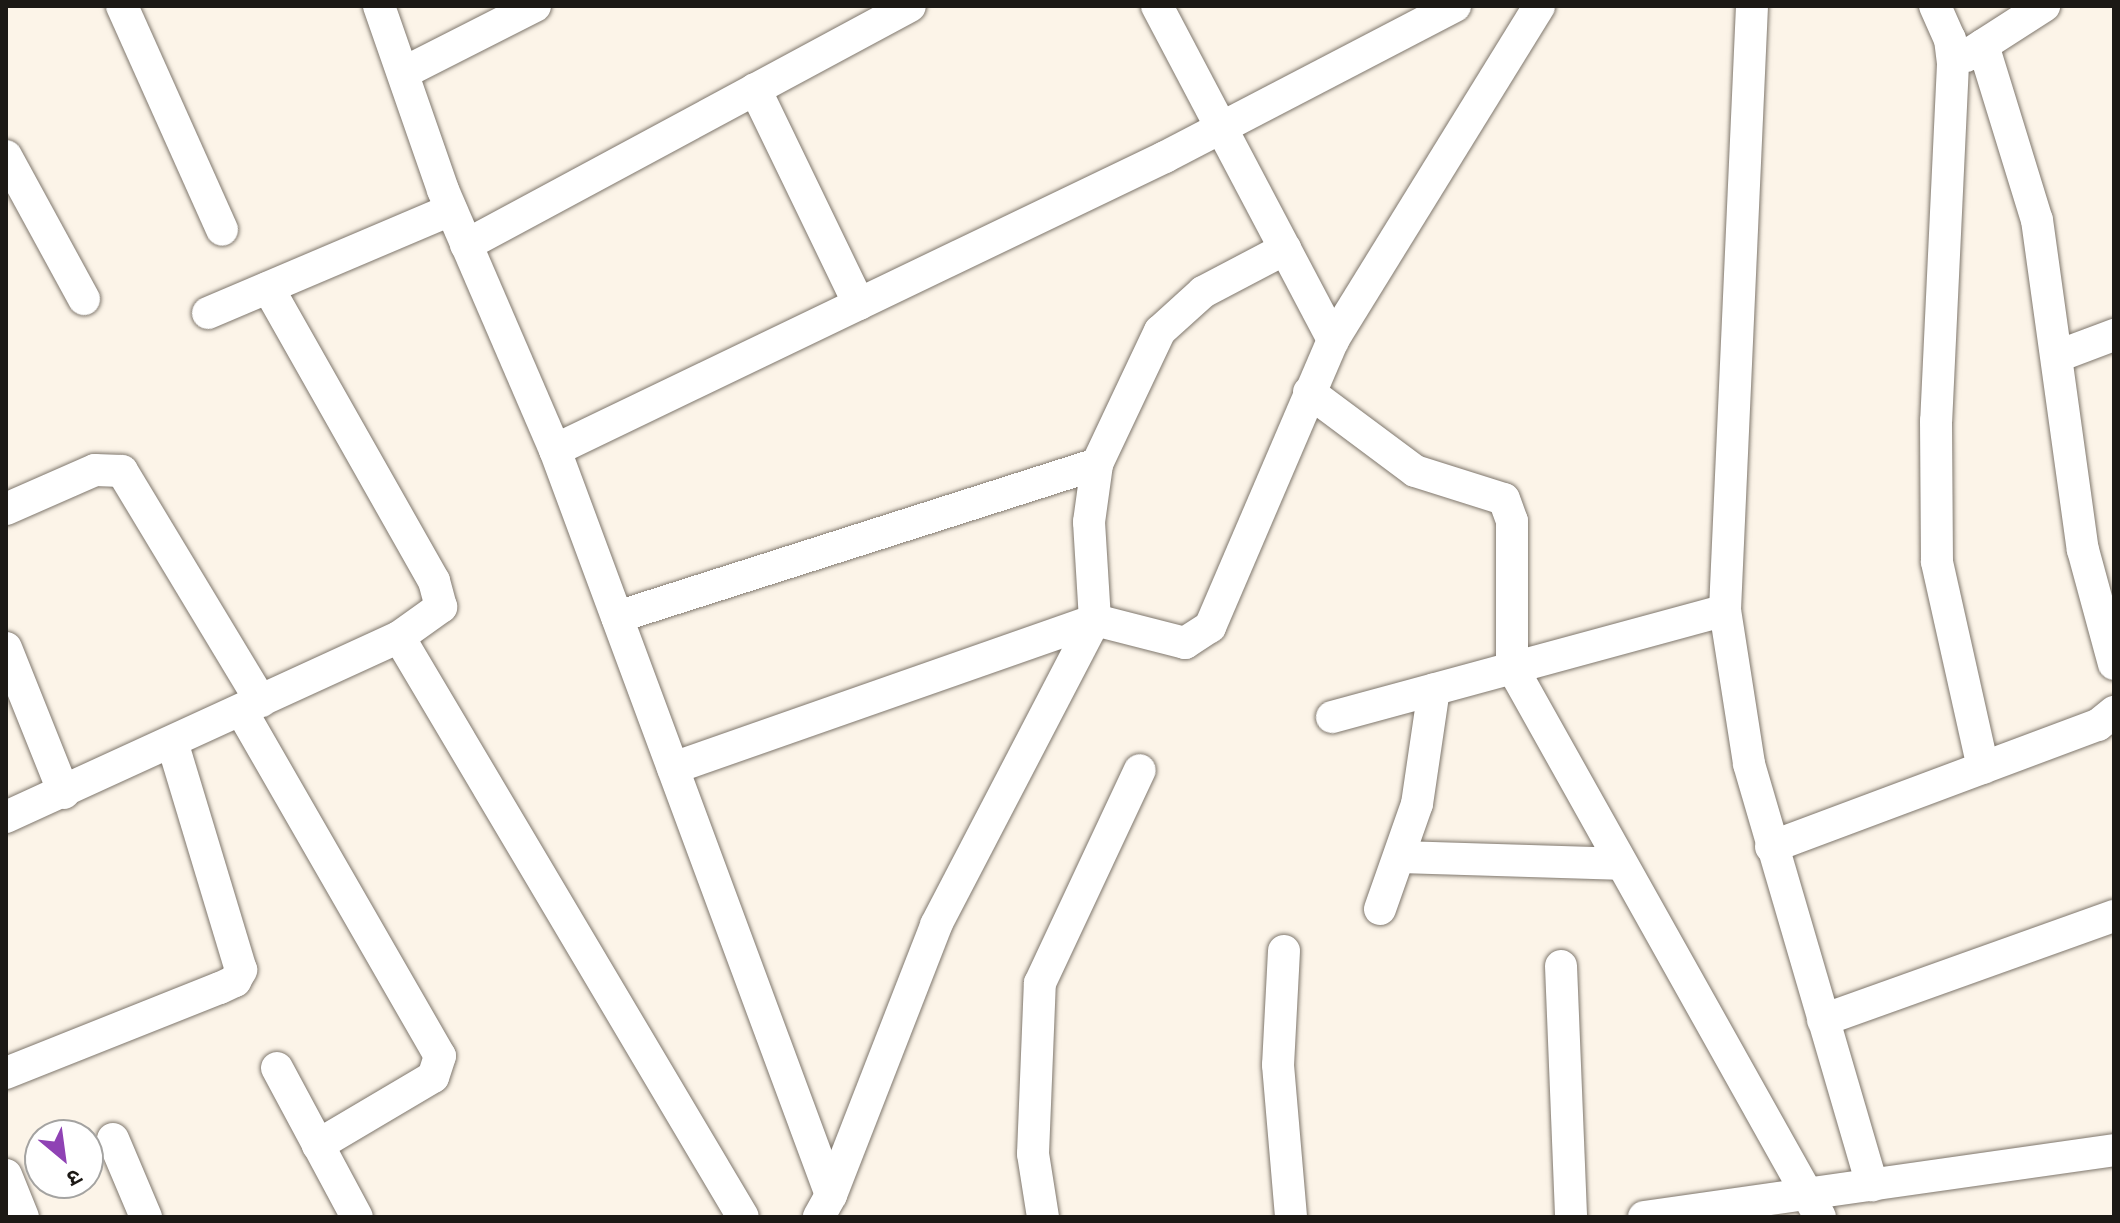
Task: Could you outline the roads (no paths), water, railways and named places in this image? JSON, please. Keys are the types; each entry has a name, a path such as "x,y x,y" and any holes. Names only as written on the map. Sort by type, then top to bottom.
{"street":[{"path":"122,6 222,230"},
{"path":"379,6 451,210 555,450 673,768 825,1206"},
{"path":"403,73 535,6"},
{"path":"466,245 910,6"},
{"path":"1157,6 1333,340"},
{"path":"555,450 1221,128 1455,6"},
{"path":"673,768 1095,620 1185,643 1210,627 1333,340 1539,6"},
{"path":"1752,6 1725,610 1739,715 1771,847 1872,1185"},
{"path":"1935,6 1950,39 1953,64 1934,493 1937,562 1983,768"},
{"path":"1953,64 2044,6"},
{"path":"1983,45 2037,220 2083,550 2114,664"},
{"path":"755,89 859,304"},
{"path":"6,156 84,299"},
{"path":"208,313 451,210"},
{"path":"825,1206 936,925 1095,620 1089,522 1097,464 1160,331 1203,292 1285,249"},
{"path":"6,817 251,706 433,618 442,596 268,288"},
{"path":"2058,356 2114,335"},
{"path":"1309,392 1415,471 1504,499 1512,521 1512,667 1618,864 1814,1206"},
{"path":"617,617 1097,464"},
{"path":"6,509 95,470 122,471 440,1056 433,1077 318,1145"},
{"path":"1332,717 1725,610"},
{"path":"399,637 743,1217"},
{"path":"6,648 64,793"},
{"path":"1380,909 1417,804 1434,689"},
{"path":"1771,847 2098,725 2114,712"},
{"path":"6,1073 235,981 239,956 172,742"},
{"path":"1043,1217 1033,1154 1040,983 1140,770"},
{"path":"1400,857 1618,864"},
{"path":"1823,1020 2114,916"},
{"path":"1284,951 1278,1065 1291,1217"},
{"path":"1561,966 1571,1217"},
{"path":"277,1068 357,1217"},
{"path":"113,1139 146,1217"},
{"path":"1655,1216 1814,1206 1872,1185 2114,1150"},
{"path":"6,1175 23,1217"}]}
